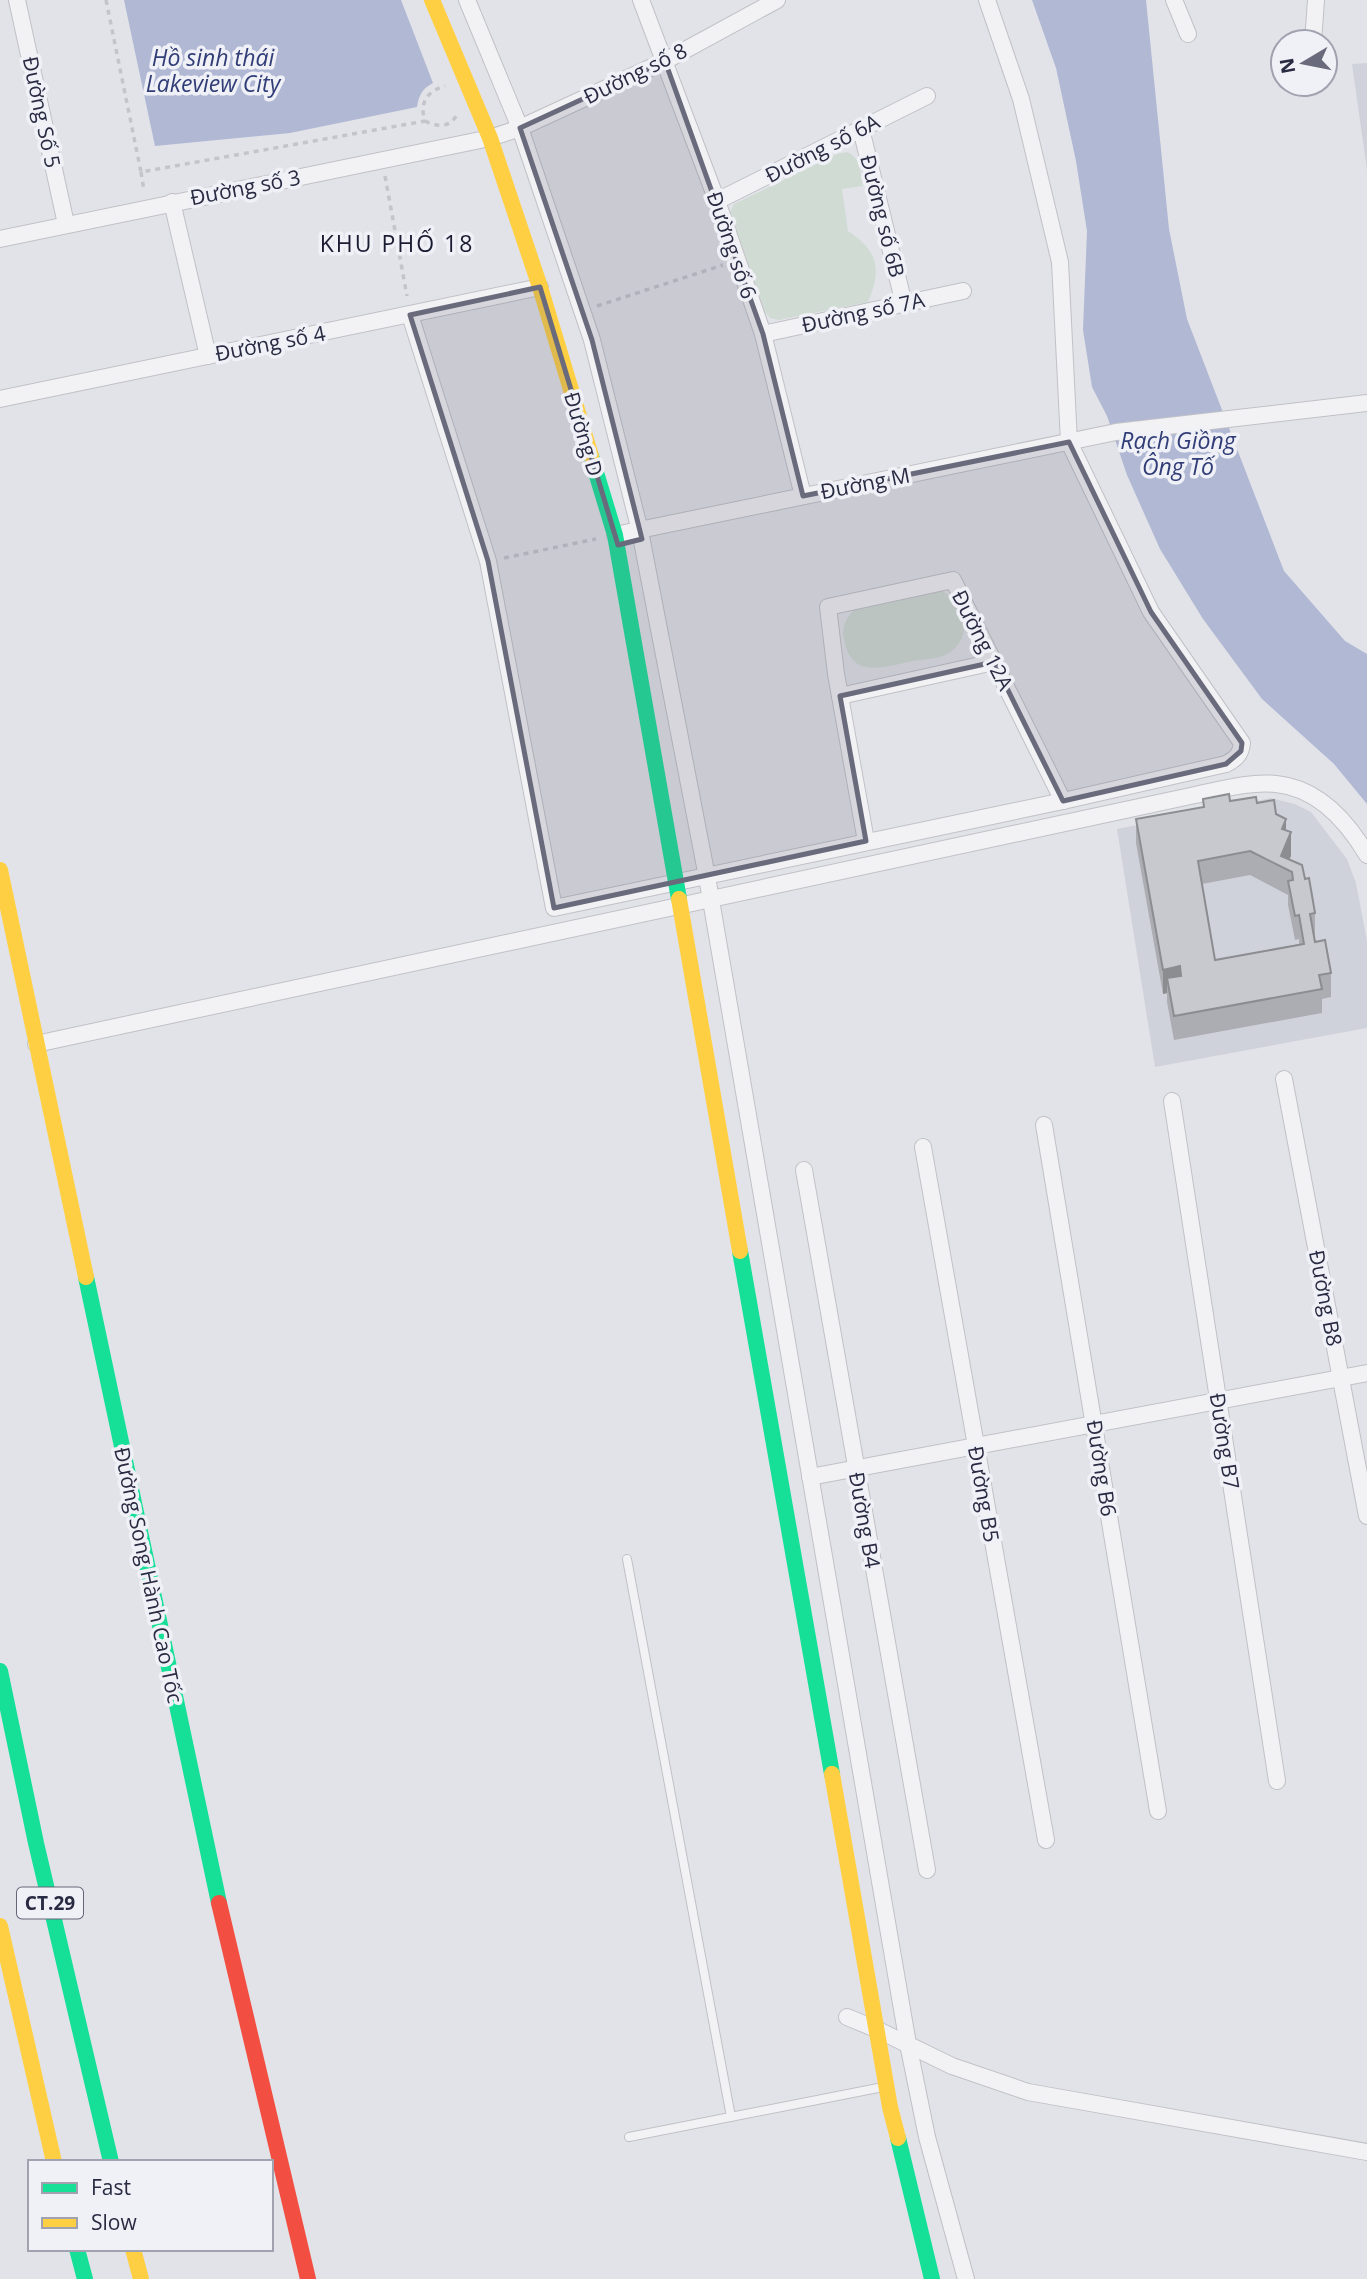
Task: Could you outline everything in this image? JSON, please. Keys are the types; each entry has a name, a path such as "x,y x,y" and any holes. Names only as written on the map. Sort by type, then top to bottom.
{"main road":[{"name":"Đường D","path":"432,0 490,138 540,287 615,535 886,2086 932,2279"},
{"name":"Đường Song Hành Cao Tốc","path":"0,870 228,1945 308,2279"},
{"name":"CT.29","path":"0,1671 36,1843 110,2160"},
{"name":"CT.29","path":"0,1926 52,2155"},
{"path":"78,2251 85,2279"},
{"path":"134,2251 141,2279"}],"street":[{"name":"Đường Số 5","path":"17,0 66,224"},
{"name":"Đường D","path":"467,0 520,128 592,340 639,530 707,877 908,2044 927,2137 966,2279"},
{"name":"Đường số 6","path":"640,0 717,201 763,334 803,496"},
{"name":"Đường số 8","path":"490,138 520,128 664,61 777,0"},
{"path":"411,315 488,561 554,908 1063,802 1234,760 1241,751 1242,743 1151,612 1069,442 1060,261 1021,99 987,0"},
{"path":"1174,0 1188,34"},
{"path":"1314,28 1316,0"},
{"name":"Đường số 6A","path":"717,201 927,96"},
{"name":"Đường số 6B","path":"861,129 904,304"},
{"name":"Đường số 3","path":"0,239 490,138"},
{"path":"172,202 208,356"},
{"name":"Đường số 4","path":"0,399 540,287"},
{"name":"Đường số 7A","path":"763,334 963,291"},
{"name":"Đường M","path":"615,535 1116,432 1367,403"},
{"name":"Đường 12A","path":"866,841 840,696 828,607 953,580 1063,802"},
{"path":"840,696 994,662"},
{"path":"36,1044 1195,794 1259,784 1276,784 1301,790 1329,807 1354,833 1367,855"},
{"name":"Đường B8","path":"1284,1079 1367,1516"},
{"name":"Đường B7","path":"1172,1101 1277,1781"},
{"name":"Đường B6","path":"1044,1125 1158,1811"},
{"name":"Đường B5","path":"923,1147 1046,1840"},
{"name":"Đường B4","path":"804,1170 927,1870"},
{"path":"810,1477 1367,1373"},
{"path":"846,2017 953,2066 1028,2092 1367,2152"}],"lane":[{"path":"627,1559 731,2117"},
{"path":"629,2137 886,2086"}],"path":[{"path":"106,0 141,172 425,121 432,125 445,126 455,119 460,107"},
{"path":"445,86 446,80"},
{"path":"425,121 423,106 426,97 432,90 445,86 452,89"},
{"path":"382,159 411,315"},
{"path":"582,311 738,260"},
{"path":"488,561 615,535"}],"highlighted area":[{"path":"665,61 763,334 803,496 1069,442 1151,612 1242,743 1241,751 1226,764 1063,801 994,662 840,696 866,841 554,908 488,561 410,315 540,287 618,545 642,539 592,340 520,128"}],"shaded area":[{"path":"1367,63 1367,170 1352,64"},
{"path":"847,152 858,162 863,186 842,189 848,231 866,246 876,270 868,302 779,320 770,318 765,312 730,212 734,204 837,154"},
{"path":"938,589 954,601 963,618 962,637 949,653 937,658 870,668 854,661 844,639 844,628 847,619 857,607"},
{"path":"1271,798 1295,804 1311,812 1347,859 1356,883 1367,941 1367,1028 1155,1067 1117,829"}],"water":[{"name":"Hồ sinh thái Lakeview City","path":"124,0 401,0 433,83 422,93 417,107 290,133 155,146"},
{"name":"Rạch Giồng Ông Tố","path":"1032,0 1146,0 1169,229 1187,319 1284,571 1345,641 1367,654 1367,804 1334,764 1262,699 1203,619 1160,549 1127,475 1107,416 1092,387 1083,330 1087,231 1076,161 1056,68"}],"building":[{"path":"1229,794 1230,801 1256,797 1257,803 1274,800 1276,814 1286,819 1282,829 1291,832 1281,856 1302,865 1305,879 1309,878 1315,913 1310,914 1315,942 1325,940 1331,973 1319,975 1322,989 1174,1016 1167,978 1181,976 1180,966 1163,970 1136,819 1204,807 1203,799","holes":["1250,851 1292,872 1293,880 1288,881 1295,916 1299,915 1304,944 1215,960 1198,861"]}],"traffic: fast":[{"path":"591,456 615,535 679,899"},
{"path":"740,1251 832,1774"},
{"path":"86,1277 219,1903"},
{"path":"0,1671 36,1843 111,2160"},
{"path":"898,2138 932,2279"},
{"path":"78,2251 85,2279"}],"traffic: slow":[{"path":"432,0 490,138 540,287 591,456"},
{"path":"0,870 86,1277"},
{"path":"679,899 740,1251"},
{"path":"832,1774 890,2107 898,2138"},
{"path":"0,1926 54,2160"},
{"path":"134,2251 141,2279"}],"traffic: jam":[{"path":"219,1903 308,2279"}],"district":[{"name":"KHU PHỐ 18","path":"397,243"}]}
